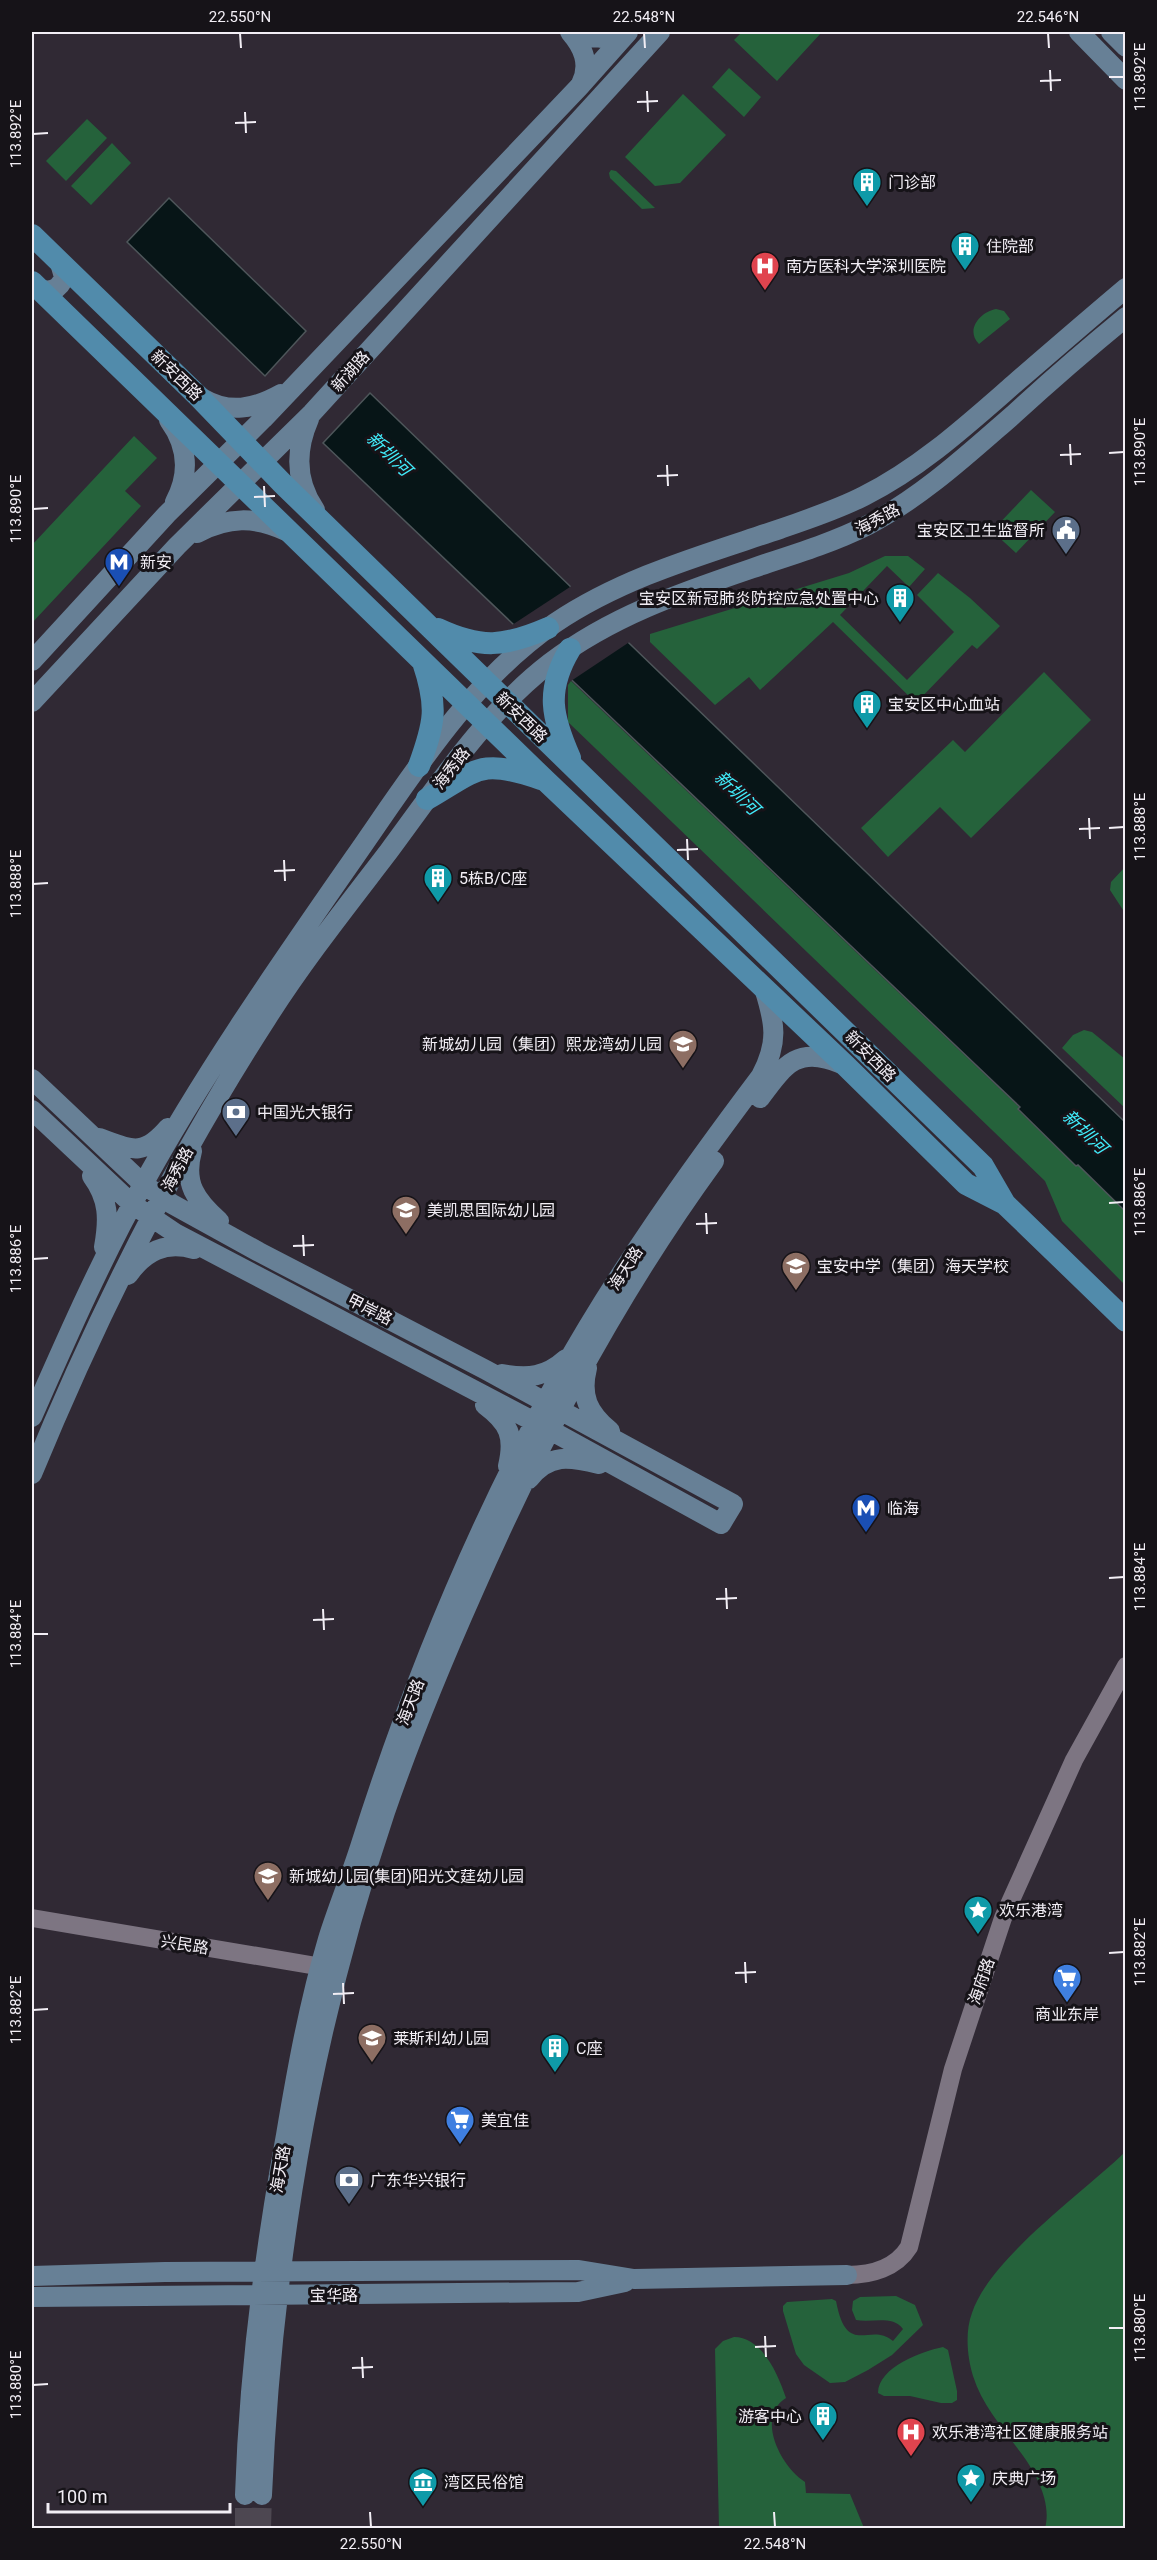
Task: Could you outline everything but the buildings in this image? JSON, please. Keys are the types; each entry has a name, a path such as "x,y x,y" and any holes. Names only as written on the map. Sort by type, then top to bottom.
{"main road":[{"path":"571,32 597,38 626,32"},
{"path":"571,32 582,47 586,62 584,77 579,87"},
{"name":"新湖路","path":"32,661 167,513 294,386 579,87 626,32"},
{"name":"新湖路","path":"32,702 177,546 312,413 660,32"},
{"path":"1079,32 1125,80"},
{"path":"1111,32 1125,47"},
{"name":"新安西路","path":"32,235 198,396 506,702 983,1166 1005,1204 1125,1321"},
{"path":"35,285 49,291 59,287 64,277 60,263"},
{"name":"新安西路","path":"35,285 288,532 421,657 546,781 846,1066 966,1184 1005,1204"},
{"name":"海秀路","path":"548,628 606,592 666,567 819,515 886,484 930,455 969,424 1125,288"},
{"name":"海秀路","path":"570,650 628,615 690,590 826,544 865,527 901,506 950,471 1125,317"},
{"path":"198,396 220,407 242,408 268,401 294,386"},
{"path":"156,404 176,429 185,453 185,474 182,487 167,513"},
{"path":"312,413 300,443 298,468 304,492 323,522"},
{"path":"177,546 210,526 236,519 267,523 288,532"},
{"path":"427,624 459,639 480,644 527,640 548,628"},
{"name":"海秀路","path":"32,1417 132,1204 190,1103 252,1006 419,766 486,682 527,640"},
{"path":"570,650 555,666 553,714 575,768"},
{"path":"419,766 434,715 430,684 421,657"},
{"name":"海秀路","path":"32,1474 78,1365 151,1218 200,1126 268,1016 487,722 506,702 555,666"},
{"path":"427,800 463,776 488,768 515,770 546,781"},
{"name":"海天路","path":"553,1407 574,1351 638,1247 687,1175 761,1076 769,1061 775,1039 774,1022 764,988"},
{"name":"海天路","path":"254,2495 249,2398 270,2295 289,2116 330,1968 328,1940 406,1709 438,1629 553,1407 698,1183 784,1067 791,1061 808,1056 819,1056 846,1066"},
{"name":"甲岸路","path":"32,1079 143,1184 162,1197 259,1252 486,1370 733,1504 721,1524 543,1426 218,1256 151,1218 132,1204 32,1110"},
{"path":"90,1135 123,1147 146,1147 158,1140 190,1103"},
{"path":"200,1126 188,1169 194,1196 208,1211 259,1252"},
{"path":"943,1161 960,1144"},
{"path":"75,1152 97,1183 108,1210 100,1270"},
{"path":"110,1299 130,1272 156,1249 176,1245 218,1256"},
{"path":"597,1341 586,1369 585,1400 599,1422 630,1448"},
{"path":"486,1370 516,1377 541,1375 553,1370 574,1351"},
{"path":"444,1374 496,1413 510,1433 511,1450 507,1494"},
{"path":"507,1494 538,1467 563,1458 581,1459 622,1469"},
{"name":"宝华路","path":"32,2276 153,2272 579,2270 634,2279 847,2276"},
{"name":"宝华路","path":"32,2297 578,2292 634,2279"}],"street":[{"name":"海府路","path":"847,2276 875,2272 889,2266 909,2247 953,2069 1003,1918 1074,1760 1125,1665"},
{"name":"兴民路","path":"32,1918 330,1968"}],"green space":[{"path":"742,32 822,32 777,81 734,40"},
{"path":"729,68 761,97 744,117 712,87"},
{"path":"683,94 726,135 680,183 655,186 625,157"},
{"path":"87,119 107,138 66,181 46,161"},
{"path":"112,143 131,163 91,205 71,186"},
{"path":"611,170 616,171 655,208 642,209 610,178"},
{"path":"996,309 1004,311 1010,319 979,344 974,333 976,322 985,314"},
{"path":"134,436 157,458 125,491 141,506 32,623 32,545"},
{"path":"1031,490 1055,512 1016,553 992,531"},
{"path":"885,556 908,556 925,569 909,587 887,566 840,615 907,680 954,632 917,595 938,573 1000,626 977,649 972,645 916,703 833,622 760,690 749,677 715,705 650,642 650,634 849,573"},
{"path":"1044,672 1091,720 971,838 940,807 888,857 861,828 953,740 965,752"},
{"path":"571,681 1020,1108 1018,1110 1125,1211 1125,1285 1062,1221 1045,1181 568,722 568,685"},
{"path":"1125,867 1125,913 1110,890 1111,882"},
{"path":"1084,1030 1092,1032 1125,1059 1125,1108 1062,1048 1073,1035"},
{"path":"1125,2152 1125,2528 1045,2528 1046,2509 1037,2479 1027,2461 987,2407 977,2387 969,2361 968,2328 982,2292 998,2270 1040,2227"},
{"path":"896,2296 915,2305 923,2325 892,2355 868,2370 845,2382 830,2383 804,2365 796,2354 783,2311 783,2306 787,2302 832,2299 836,2301 846,2329 853,2334 876,2334 893,2341 903,2329 899,2325 888,2321 856,2320 852,2310 853,2301 860,2297"},
{"path":"734,2337 753,2343 761,2350 768,2358 778,2378 786,2398 777,2406 773,2417 772,2429 775,2442 788,2465 805,2482 806,2493 850,2494 864,2528 719,2528 715,2349 723,2341"},
{"path":"943,2347 948,2350 957,2400 952,2403 941,2403 910,2396 884,2396 878,2393 885,2375 893,2368 914,2356"}],"water":[{"path":"169,198 306,331 265,376 127,242"},
{"name":"新圳河","path":"370,393 1125,1122 1125,1211 1018,1109 1020,1107 323,443"}],"pier":[{"path":"573,585 631,641 571,681 512,625"}],"tunnel":[{"path":"245,2495 245,2528"},
{"path":"261,2528 262,2495"}],"place":[{"name":"门诊部","path":"867,208"},
{"name":"住院部","path":"965,272"},
{"name":"南方医科大学深圳医院","path":"765,292"},
{"name":"宝安区卫生监督所","path":"1066,556"},
{"name":"新安","path":"119,588"},
{"name":"宝安区新冠肺炎防控应急处置中心","path":"900,624"},
{"name":"宝安区中心血站","path":"867,730"},
{"name":"5栋B/C座","path":"438,904"},
{"name":"新城幼儿园（集团）熙龙湾幼儿园","path":"683,1070"},
{"name":"中国光大银行","path":"236,1138"},
{"name":"美凯思国际幼儿园","path":"406,1236"},
{"name":"宝安中学（集团）海天学校","path":"796,1292"},
{"name":"临海","path":"866,1534"},
{"name":"新城幼儿园(集团)阳光文莛幼儿园","path":"268,1902"},
{"name":"欢乐港湾","path":"978,1936"},
{"name":"商业东岸","path":"1067,2004"},
{"name":"莱斯利幼儿园","path":"372,2064"},
{"name":"C座","path":"555,2074"},
{"name":"美宜佳","path":"460,2146"},
{"name":"广东华兴银行","path":"349,2206"},
{"name":"游客中心","path":"823,2442"},
{"name":"欢乐港湾社区健康服务站","path":"911,2458"},
{"name":"庆典广场","path":"971,2504"},
{"name":"湾区民俗馆","path":"423,2508"}]}
